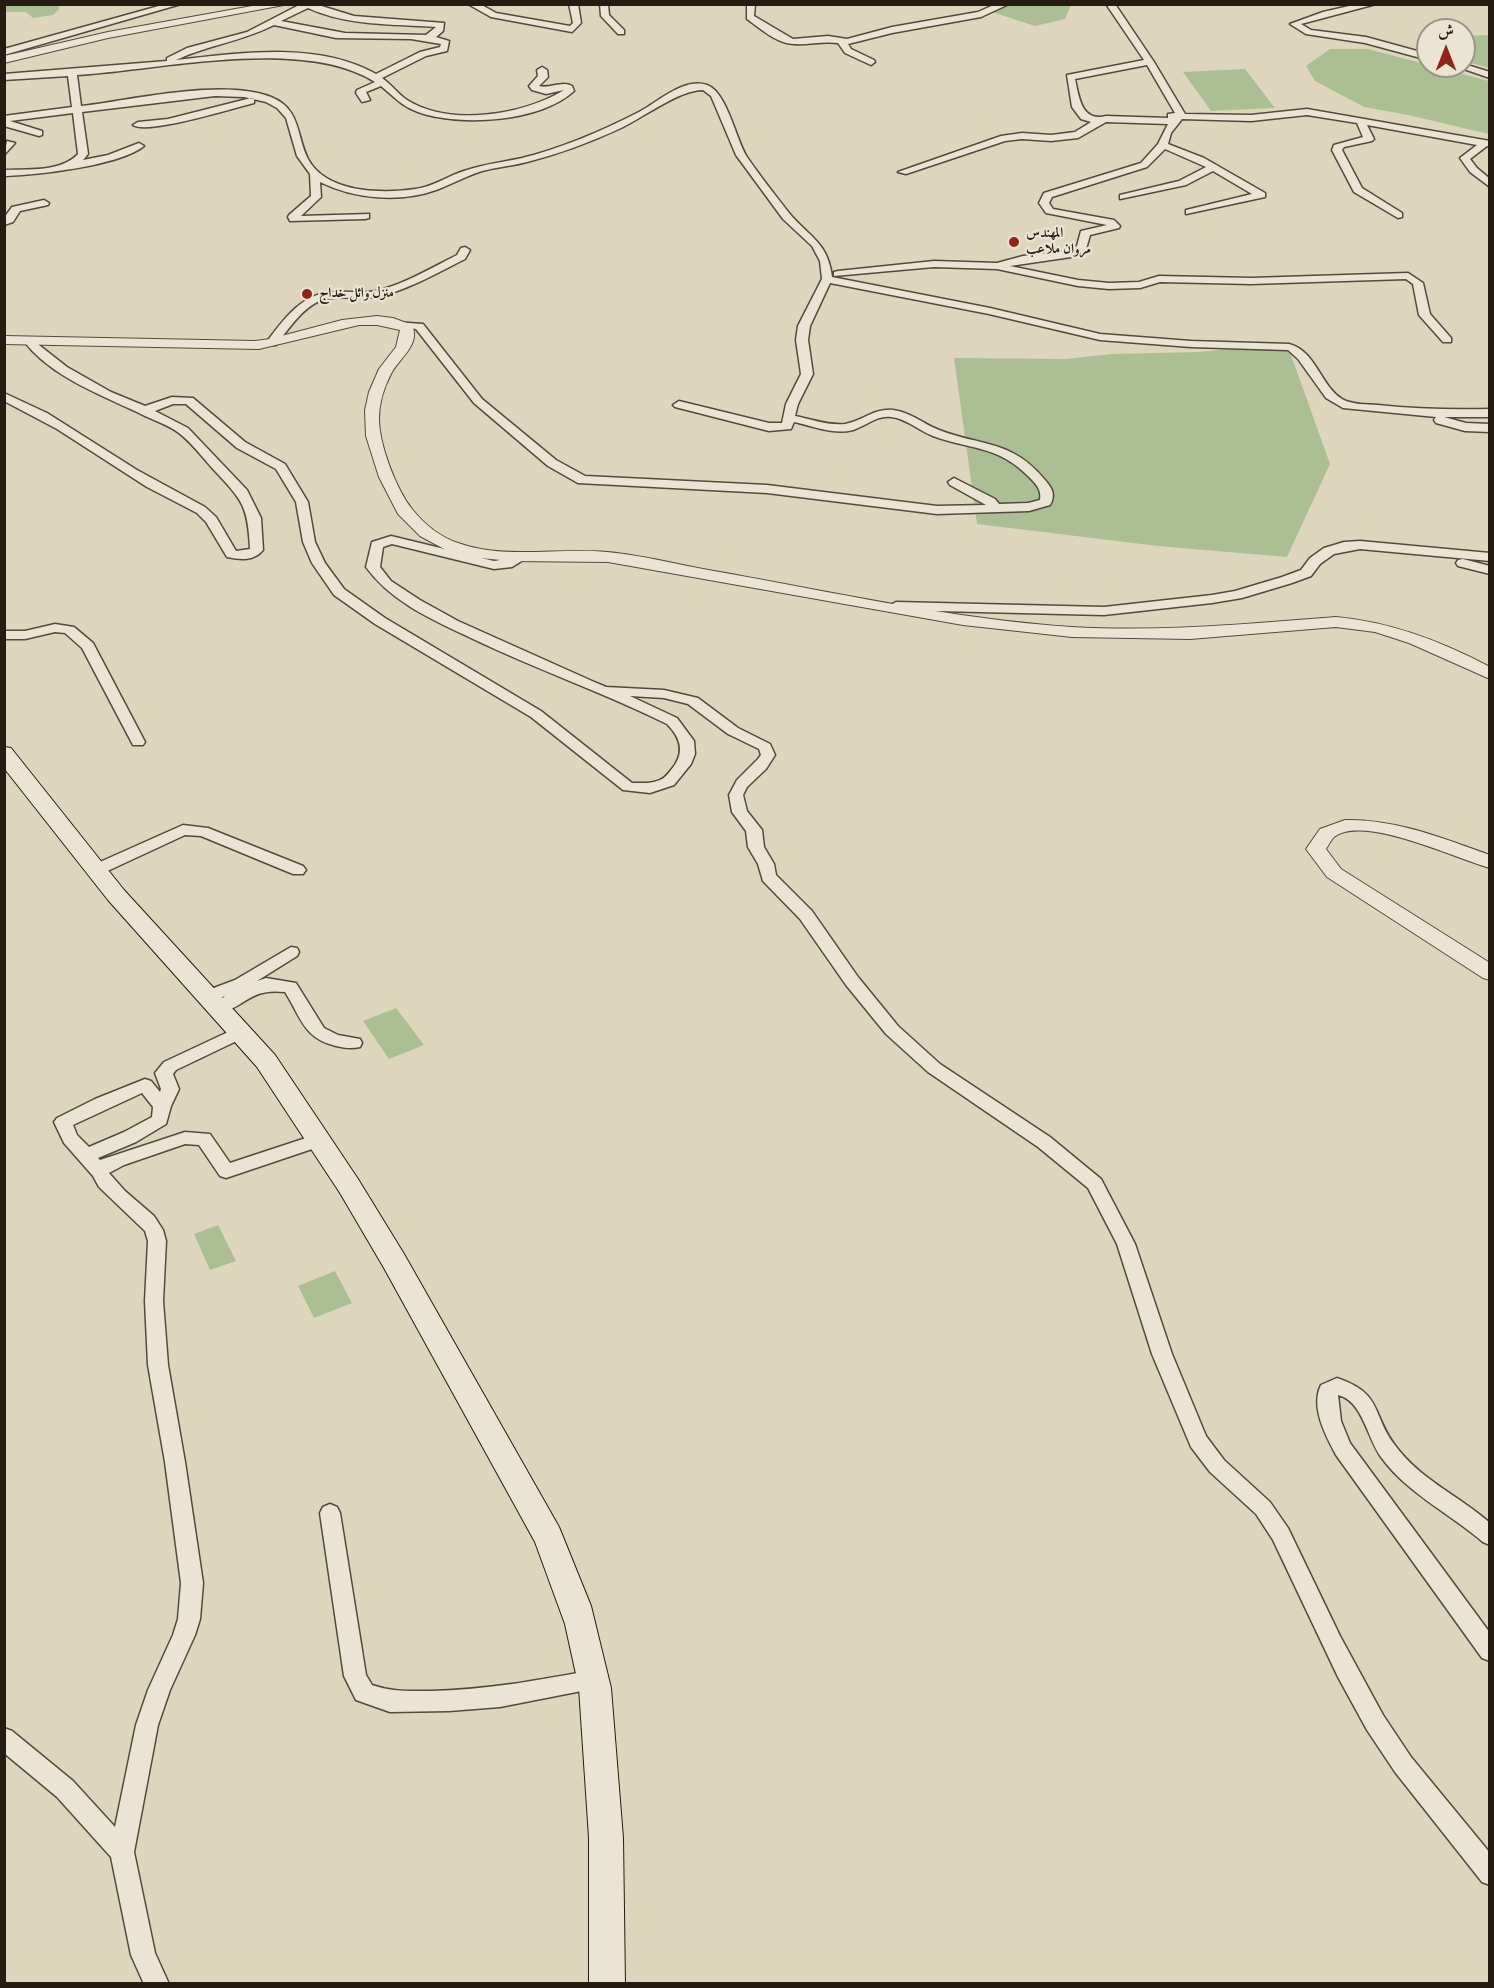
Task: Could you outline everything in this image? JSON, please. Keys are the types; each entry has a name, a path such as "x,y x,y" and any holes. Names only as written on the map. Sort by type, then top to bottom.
{"main road":[{"path":"4,753 116,895 215,1001 266,1061 394,1261 548,1536 577,1610 594,1680 609,1894 607,1983"}],"street":[{"path":"4,52 177,4"},
{"path":"4,60 108,35 284,4"},
{"path":"472,4 494,15 572,29 577,23 573,4"},
{"path":"604,4 605,16 621,32"},
{"path":"751,4 750,17 792,42 828,39 854,41 892,30 981,14 1005,4"},
{"path":"1099,4 1145,63"},
{"path":"1110,4 1176,118"},
{"path":"1372,4 1294,24 1309,32 1366,40 1416,54"},
{"path":"158,61 168,61 183,52 250,34 309,5 324,12 343,16 441,25 440,31 426,39"},
{"path":"276,23 315,38 348,36 426,39 442,41 446,46 444,49 423,54 362,90 361,93 365,100"},
{"path":"293,57 315,38"},
{"path":"841,41 848,51 871,62"},
{"path":"4,77 72,73 158,61 242,57 319,59 349,66 378,80 405,102 420,109 440,116 463,118 490,116 541,106 569,92 566,86 546,91 535,88 534,86 543,77 542,70"},
{"path":"1098,121 1084,117 1077,107 1070,78 1145,63"},
{"path":"68,165 81,159 83,154 72,73"},
{"path":"4,120 190,95 219,94 264,98 276,103 288,114 299,154 315,174 325,181 351,190 387,193 420,191 477,169 523,160 570,146 628,122 669,100 682,90 691,87 705,87 720,104 741,155 787,217 816,244 825,261 828,276 804,326 802,340 807,374 792,404 787,426 769,427 679,405"},
{"path":"138,125 168,122 264,98"},
{"path":"903,172 1004,138 1022,136 1051,138 1078,135 1098,121 1106,119 1251,118 1307,112 1487,144"},
{"path":"997,266 1023,259 1071,254 1082,247 1085,233 1114,226 1110,222 1050,211 1045,206 1045,198 1047,195 1093,180 1121,174 1144,165 1163,145 1163,140 1176,118"},
{"path":"4,120 15,127 39,133"},
{"path":"1361,123 1370,139 1341,145 1337,147 1337,150 1358,190 1398,215"},
{"path":"1487,144 1465,158 1473,170 1490,184"},
{"path":"1163,145 1214,167 1261,195 1190,212"},
{"path":"4,173 111,157 139,147"},
{"path":"1124,197 1182,183 1214,167"},
{"path":"315,174 316,197 293,217 294,219 365,216"},
{"path":"4,222 9,220 16,209 44,203"},
{"path":"272,343 287,322 314,300 339,294 368,296 461,257 465,250"},
{"path":"828,276 934,264 997,266 1078,283 1109,286 1140,285 1159,279 1206,281 1408,276 1418,284 1425,315 1447,340"},
{"path":"828,276 1100,337 1191,344 1282,346 1295,349 1337,402 1347,406 1420,413 1490,413"},
{"path":"4,340 206,346 272,343 352,323 372,321 419,326 478,401 557,467 582,480 767,489 937,510 1035,506 1046,502 1048,496 1046,488 1023,462 1006,451 935,433 903,414 875,413 858,424 840,428 790,418"},
{"path":"399,324 407,328 409,336 406,344 383,376 372,411 373,434 390,484 404,510 419,528 435,540 476,554 522,557 573,554 608,557 896,606 963,620 1072,632 1190,634 1336,622 1360,623 1384,628 1412,638 1485,670"},
{"path":"4,396 46,416 110,460 201,510 209,517 232,554 254,553 257,547 255,518 243,493 184,431 166,420 107,394 63,369 38,351 30,341"},
{"path":"143,411 172,400 189,400 241,445 281,467 302,502 304,523 320,563 331,582 349,600 536,714 628,787 650,788 669,782 684,764 688,754 687,741 672,721 460,630 382,580 373,567 377,545 391,540 494,565 507,564 522,557"},
{"path":"1420,413 1465,427 1490,428"},
{"path":"954,482 991,502 995,508"},
{"path":"896,606 1094,611 1212,599 1245,592 1306,573 1315,561 1335,549 1360,545 1490,557"},
{"path":"1335,549 1350,556 1390,554 1470,563 1490,570"},
{"path":"4,635 25,635 55,628 69,630 88,646 138,742"},
{"path":"605,691 664,694 693,701 733,731 765,747 768,755 763,765 744,780 736,795 740,812 754,830 756,847 766,864 768,877 806,915 852,981 892,1030 934,1068 1044,1142 1095,1184 1126,1244 1162,1354 1198,1441 1217,1466 1270,1517 1281,1534 1360,1697 1389,1745 1401,1763 1465,1839 1490,1874"},
{"path":"1490,862 1409,835 1362,823 1329,831 1319,838 1316,849 1334,873 1490,973"},
{"path":"96,870 183,830 203,831 298,870"},
{"path":"215,1001 291,952"},
{"path":"215,1001 266,984 290,987 304,1006 311,1028 332,1041 354,1043"},
{"path":"86,1156 130,1137 160,1120 162,1106 170,1089 164,1073 170,1066 242,1032"},
{"path":"157,1983 143,1955 122,1852 147,1725 159,1690 184,1635 189,1619 192,1583 175,1462 158,1365 154,1301 157,1241 148,1221 105,1182 100,1172 70,1138 63,1122 145,1085 162,1106"},
{"path":"100,1172 105,1165 111,1162 185,1138 204,1139 226,1171 318,1140"},
{"path":"1490,1536 1403,1471 1384,1448 1362,1400 1348,1389 1337,1386 1328,1391 1327,1404 1331,1427 1342,1449 1490,1651"},
{"path":"330,1513 355,1676 364,1693 390,1702 449,1701 500,1697 594,1680"},
{"path":"4,1738 64,1789 122,1852"}],"green space":[{"path":"4,5 59,5 59,9 53,15 33,18 26,12 5,12"},
{"path":"1008,5 1071,5 1065,19 1035,26 992,12"},
{"path":"1489,35 1489,68 1476,64 1476,36"},
{"path":"1330,49 1368,49 1416,62 1416,78 1476,78 1489,81 1489,134 1364,107 1315,81 1306,66"},
{"path":"1245,69 1275,108 1211,111 1183,72"},
{"path":"1287,344 1330,464 1287,557 1158,546 977,524 954,358 1066,359 1111,354 1199,352"},
{"path":"396,1008 424,1045 389,1059 363,1021"},
{"path":"218,1225 236,1261 210,1270 194,1234"},
{"path":"335,1271 352,1303 314,1318 298,1286"}],"place":[{"name":"المهندس مروان ملاعب","path":"1014,242"},
{"name":"منزل وائل خداج","path":"307,294"}]}
